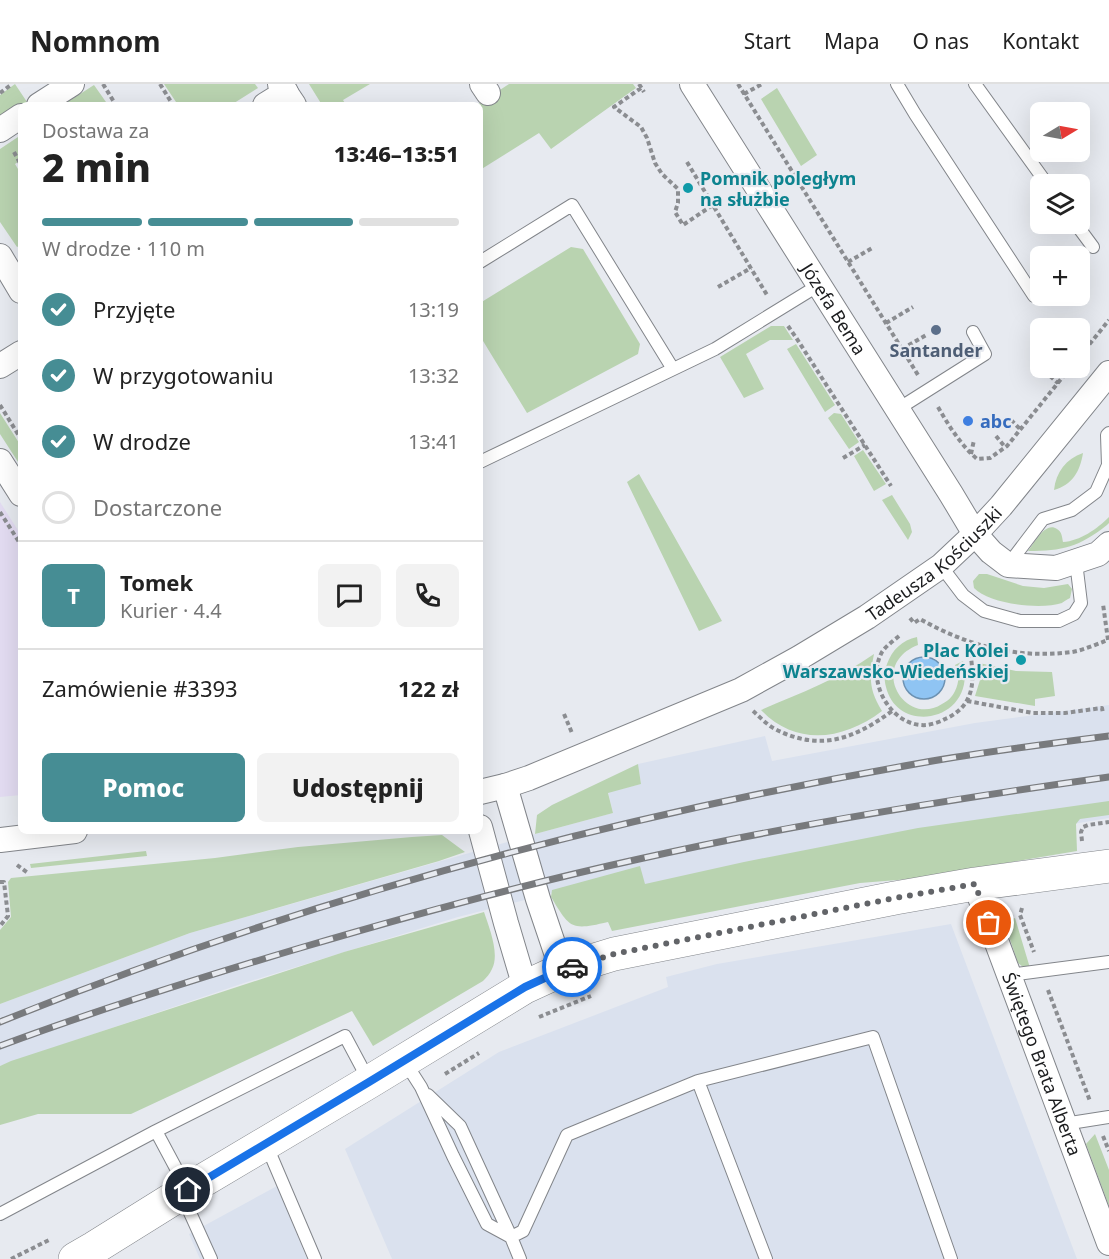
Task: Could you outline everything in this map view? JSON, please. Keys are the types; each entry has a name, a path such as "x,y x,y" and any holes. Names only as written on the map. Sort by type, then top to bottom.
{"street":[{"path":"44,102 72,84"},
{"name":"Józefa Bema","path":"692,84 975,534"},
{"path":"271,102 287,94"},
{"path":"0,130 18,118"},
{"path":"10,262 18,283"},
{"path":"0,366 18,355"},
{"name":"Tadeusza Kościuszki","path":"483,791 505,786 582,757 741,690 867,617 941,566 975,534 1001,506 1109,373"},
{"path":"0,461 18,489"},
{"path":"975,534 991,552 1008,565 1056,568 1098,554 1109,544"},
{"path":"505,786 538,899 562,970"},
{"path":"0,840 50,834"},
{"path":"482,834 525,987"},
{"path":"89,1255 184,1192 369,1082 416,1079 525,987 562,970 614,954 895,898 975,884 1109,866"},
{"name":"Świętego Brata Alberta","path":"975,884 1109,1243"}],"lane":[{"path":"897,84 1030,290"},
{"path":"975,84 1040,174"},
{"path":"483,260 572,205 673,369"},
{"path":"1084,234 1094,247"},
{"path":"483,461 715,349 819,285"},
{"path":"898,409 985,354 973,332"},
{"path":"1008,565 1043,519 1072,510 1096,492 1108,465 1107,435 1109,433"},
{"path":"941,566 963,595 984,611 1020,621 1059,621 1074,614 1081,603 1076,562"},
{"path":"1009,975 1109,962"},
{"path":"0,1214 156,1131 345,1036 369,1082"},
{"path":"511,1237 523,1231 567,1135 698,1081 873,1037 951,1259"},
{"path":"416,1079 488,1224 511,1237"},
{"path":"416,1079 460,1126 520,1259"},
{"path":"698,1081 766,1259"},
{"path":"1064,1124 1103,1118"},
{"path":"156,1131 211,1259"},
{"path":"266,1143 315,1259"}],"path":[{"path":"0,93 12,84"},
{"path":"103,84 114,102"},
{"path":"160,84 171,102"},
{"path":"738,84 960,442 971,454 977,459 990,458 1005,447 1061,378"},
{"path":"744,94 762,84"},
{"path":"641,88 614,107 641,127 662,174 678,189 678,203 675,212 683,225 713,206"},
{"path":"848,262 874,247"},
{"path":"718,287 751,268"},
{"path":"886,323 913,308"},
{"path":"1090,343 1109,320"},
{"path":"902,349 928,334"},
{"path":"1053,378 1058,383"},
{"path":"0,405 18,434"},
{"path":"1011,420 1020,429"},
{"path":"996,436 1005,447"},
{"path":"971,454 974,440"},
{"path":"843,458 865,445"},
{"path":"0,512 18,540"},
{"path":"914,623 920,619 969,642 1006,651 1041,654 1075,652 1108,640 1101,594"},
{"path":"898,636 883,651 878,662 877,673 881,694 885,703 899,717 926,725 950,717 967,701 973,671 969,642"},
{"path":"967,701 1033,713 1065,713 1102,708 1103,713"},
{"path":"749,708 774,729 804,740 827,741 850,736 873,725 892,711"},
{"path":"564,714 572,733"},
{"path":"0,882 4,882 8,916 0,926"},
{"path":"1024,902 1020,915 1103,1118 1109,1151"},
{"path":"536,1018 600,992"},
{"path":"416,1079 452,1071 480,1053"}],"shaded area":[{"path":"0,502 18,530 18,795 0,797"},
{"path":"1109,705 1109,818 636,897 628,874 458,917 241,984 0,1066 0,1004 190,933 613,813 608,792 641,784 638,764 765,736 772,761 975,723"},
{"path":"951,924 1077,1259 392,1259 345,1149 499,1052 668,987 666,977 717,964"},
{"path":"277,1186 307,1259 200,1259 189,1234"}],"green space":[{"path":"15,84 27,102 18,102 18,108 0,121 0,95"},
{"path":"164,84 255,84 258,88 236,102 176,102"},
{"path":"309,84 370,84 343,100 344,102 320,102"},
{"path":"509,84 633,84 636,88 551,149 539,133 483,168 482,102"},
{"path":"94,85 106,102 68,102"},
{"path":"777,88 817,155 801,166 761,99"},
{"path":"18,137 18,162 15,164 18,169 17,247 0,222 0,149"},
{"path":"571,247 583,249 640,344 638,354 527,413 483,341 483,301"},
{"path":"771,326 784,326 793,340 770,340 746,354 764,389 744,398 720,357"},
{"path":"796,344 835,405 825,412 787,349"},
{"path":"0,413 18,441 18,462 0,434"},
{"path":"834,413 841,414 859,442 849,449 828,418"},
{"path":"863,450 886,484 874,491 854,456"},
{"path":"1083,453 1074,477 1066,485 1054,490 1057,477 1063,467"},
{"path":"639,474 722,621 699,631 627,482"},
{"path":"892,495 910,524 912,532 908,540 882,500"},
{"path":"1109,517 1107,525 1079,543 1061,549 1028,551 1040,534 1048,528 1053,527 1059,530 1063,542 1069,541 1088,534"},
{"path":"979,574 987,574 1023,586 1044,588 1068,584 1072,589 1070,598 1062,603 1041,606 1015,604 981,594 974,588 973,581"},
{"path":"917,637 918,645 903,654 895,666 893,679 897,691 905,701 915,708 928,709 950,699 958,681 958,671 955,665 963,661 964,681 959,697 948,709 935,715 920,717 905,712 893,703 885,684 885,670 892,654 902,643"},
{"path":"874,654 871,684 882,711 867,721 836,733 805,734 789,730 761,710 833,678"},
{"path":"979,663 1016,671 1052,672 1055,696 1035,699 1035,706 975,696 980,680"},
{"path":"638,764 641,784 608,793 613,813 535,834 537,815 552,805"},
{"path":"1109,801 1109,815 1080,819 1076,824 1077,851 910,879 860,883 612,931 608,922 586,926 572,924 567,921 551,897 552,890 640,866 645,884 918,828"},
{"path":"442,835 465,852 190,933 0,1004 0,930 11,917 8,882 11,878 215,858 298,847"},
{"path":"146,851 147,856 31,868 30,864"},
{"path":"484,912 493,940 495,956 488,976 373,1046 352,1011 131,1114 38,1114 0,1125 0,1066 11,1061 344,952"},
{"path":"1015,918 1030,968 1018,963 1004,922"},
{"path":"1095,1134 1109,1170 1109,1206 1086,1144"}],"water":[{"path":"924,657 939,663 945,678 939,693 924,699 909,693 903,678 909,663"}],"railway":[{"path":"0,1022 224,939 338,902 569,837 803,785 944,759 1109,736"},
{"path":"0,1046 187,982 262,959 426,912 554,879 697,846 814,823 1109,777"}],"way so far":[{"path":"572,967 614,954 975,884 989,923"}],"place":[{"name":"Pomnik poległym na służbie","path":"688,188"},
{"name":"Santander","path":"936,330"},
{"name":"abc","path":"968,421"},
{"name":"Plac Kolei Warszawsko-Wiedeńskiej","path":"1021,660"}],"route":[{"path":"188,1190 525,987 572,967"}]}
